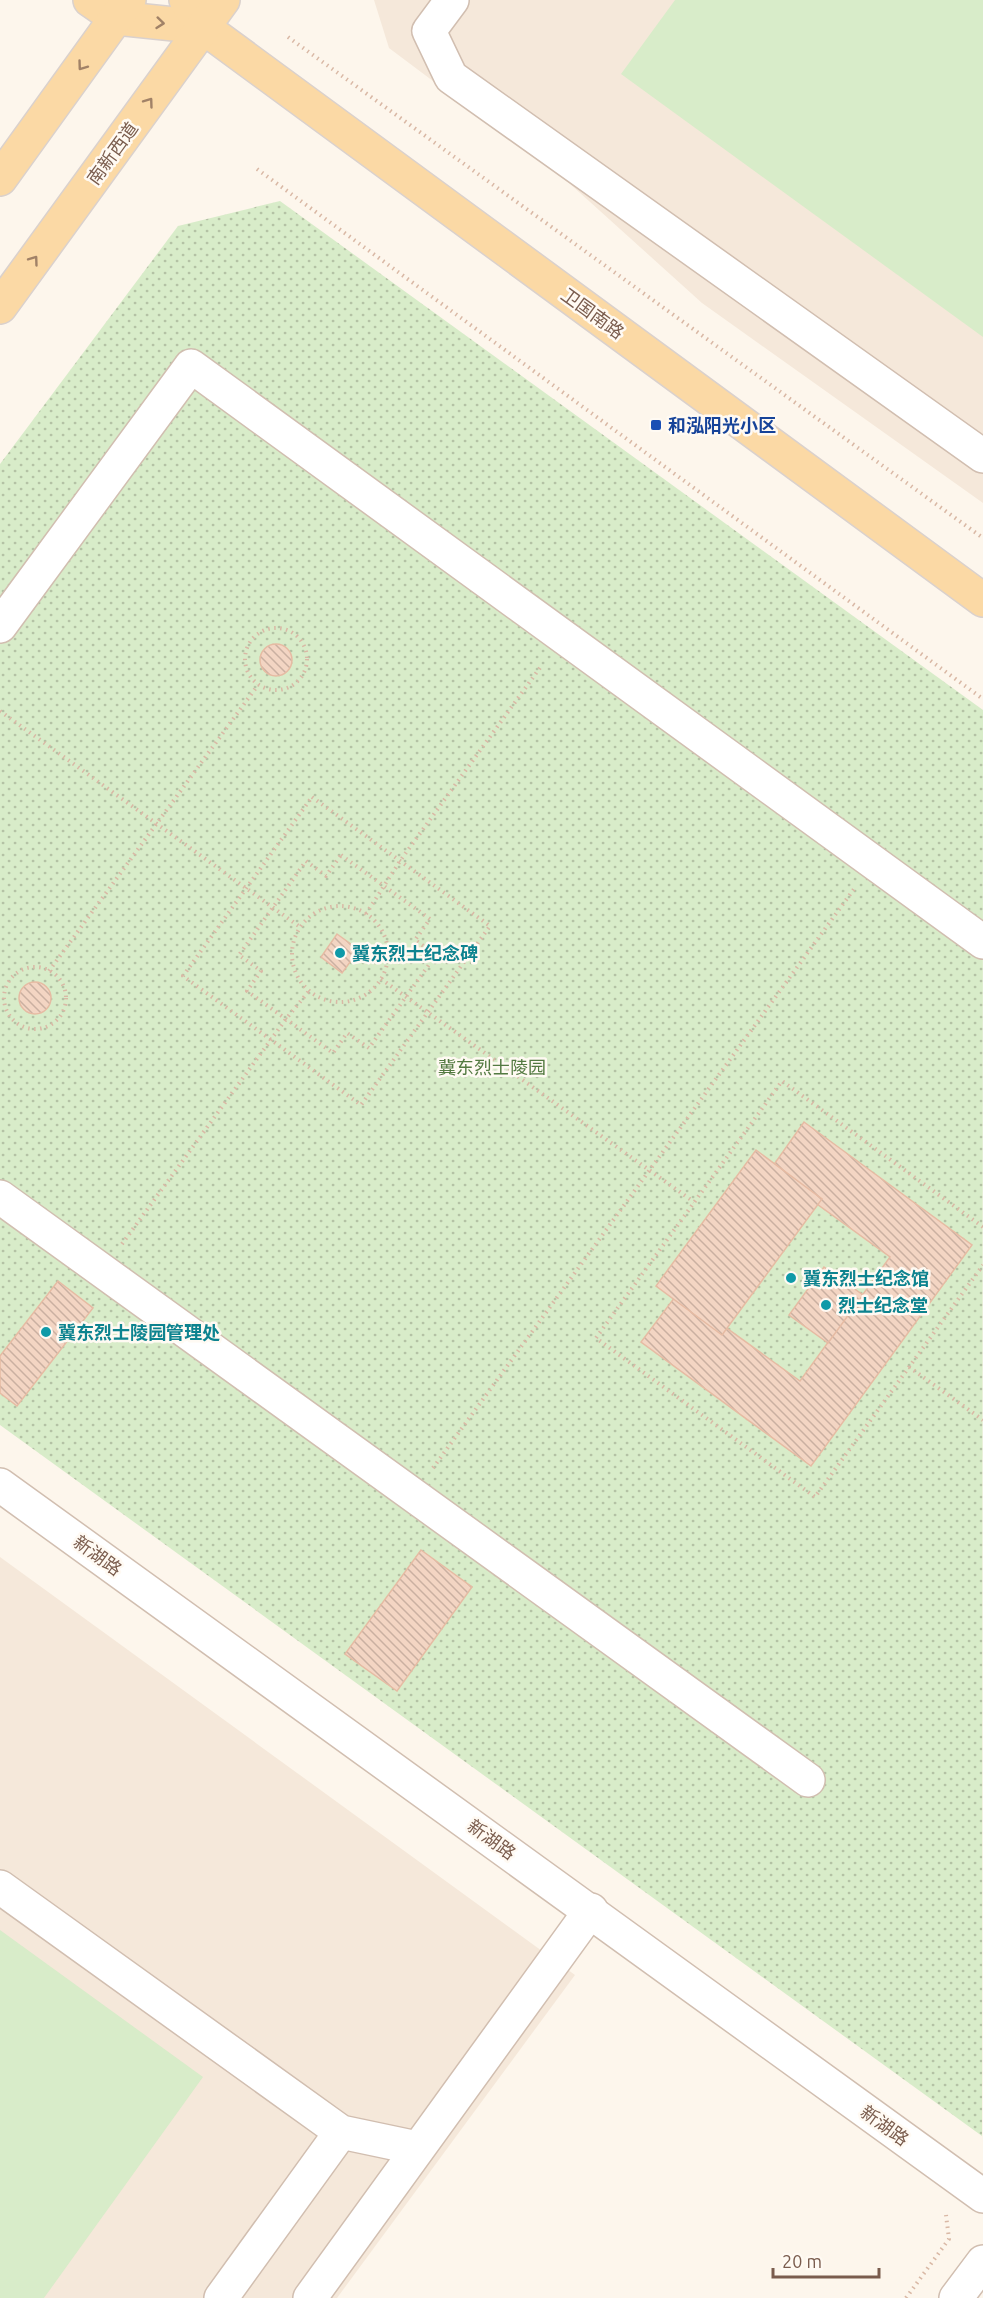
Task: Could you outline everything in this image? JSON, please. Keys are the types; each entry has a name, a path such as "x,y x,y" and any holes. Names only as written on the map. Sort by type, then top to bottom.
{"main road":[{"name":"卫国南路","path":"186,0 204,27 983,600"},
{"name":"南新西道","path":"0,307 223,0"},
{"path":"0,179 112,6 204,27"}],"street":[{"path":"452,0 429,31 451,77 983,456"},
{"path":"0,626 191,366 983,942"},
{"path":"0,1197 808,1780"},
{"name":"新湖路","path":"0,1485 591,1910 983,2196"},
{"path":"0,1887 341,2132 417,2148"},
{"path":"310,2298 591,1910"},
{"path":"221,2298 341,2132"},
{"path":"956,2298 983,2262"}],"path":[{"path":"288,37 983,538"},
{"path":"257,169 983,699"},
{"path":"267,629 288,630 297,636 307,655 302,675 296,683 287,688 268,689 258,685 246,670 246,650 250,641 257,633 267,629"},
{"path":"366,914 400,861 562,637"},
{"path":"49,970 258,685"},
{"path":"0,711 300,927"},
{"path":"312,797 400,861 490,926 361,1105 183,976 312,797"},
{"path":"341,855 430,919 414,940 435,955 369,1048 348,1033 333,1053 247,991 261,971 239,955 273,908 306,861 326,876 341,855"},
{"path":"413,1495 874,862"},
{"path":"339,906 353,907 366,914 378,924 385,936 388,951 387,965 381,979 370,992 356,1000 339,1003 323,1000 299,981 293,968 294,939 300,927 310,915 339,906"},
{"path":"28,967 49,970 64,986 65,996 61,1016 45,1028 25,1028 9,1016 3,998 5,988 10,978 28,967"},
{"path":"381,979 694,1202"},
{"path":"103,1271 286,1019 309,991"},
{"path":"983,1227 782,1081 596,1338 815,1497 983,1265"},
{"path":"909,1367 983,1420"},
{"path":"906,2298 949,2239 946,2215"}],"shaded area":[{"path":"374,0 983,0 983,503 702,303 569,183 389,48"},
{"path":"0,1557 575,1975 337,2298 0,2298"}],"green space":[{"path":"675,0 983,0 983,337 621,74"},
{"name":"冀东烈士陵园","path":"280,201 983,710 982,2136 0,1425 0,464 178,226"},
{"path":"0,1930 203,2077 44,2298 0,2298"}],"building":[{"path":"276,644 288,648 292,660 288,672 276,676 264,672 260,660 264,648"},
{"name":"冀东烈士纪念碑","path":"337,934 359,950 342,973 321,957"},
{"path":"35,982 47,986 51,998 47,1010 35,1014 23,1010 19,998 23,986"},
{"path":"804,1122 972,1245 811,1466 641,1342 678,1293 800,1381 890,1257 770,1170"},
{"path":"756,1150 822,1199 722,1335 656,1286"},
{"name":"烈士纪念堂","path":"824,1267 863,1295 828,1343 789,1315"},
{"name":"冀东烈士陵园管理处","path":"58,1281 93,1308 17,1406 0,1393 0,1356"},
{"path":"421,1550 472,1587 397,1691 345,1654"}],"place":[{"name":"和泓阳光小区","path":"656,425"},
{"name":"冀东烈士纪念碑","path":"340,953"},
{"name":"冀东烈士纪念馆","path":"791,1278"},
{"name":"烈士纪念堂","path":"826,1305"},
{"name":"冀东烈士陵园管理处","path":"46,1332"}]}
